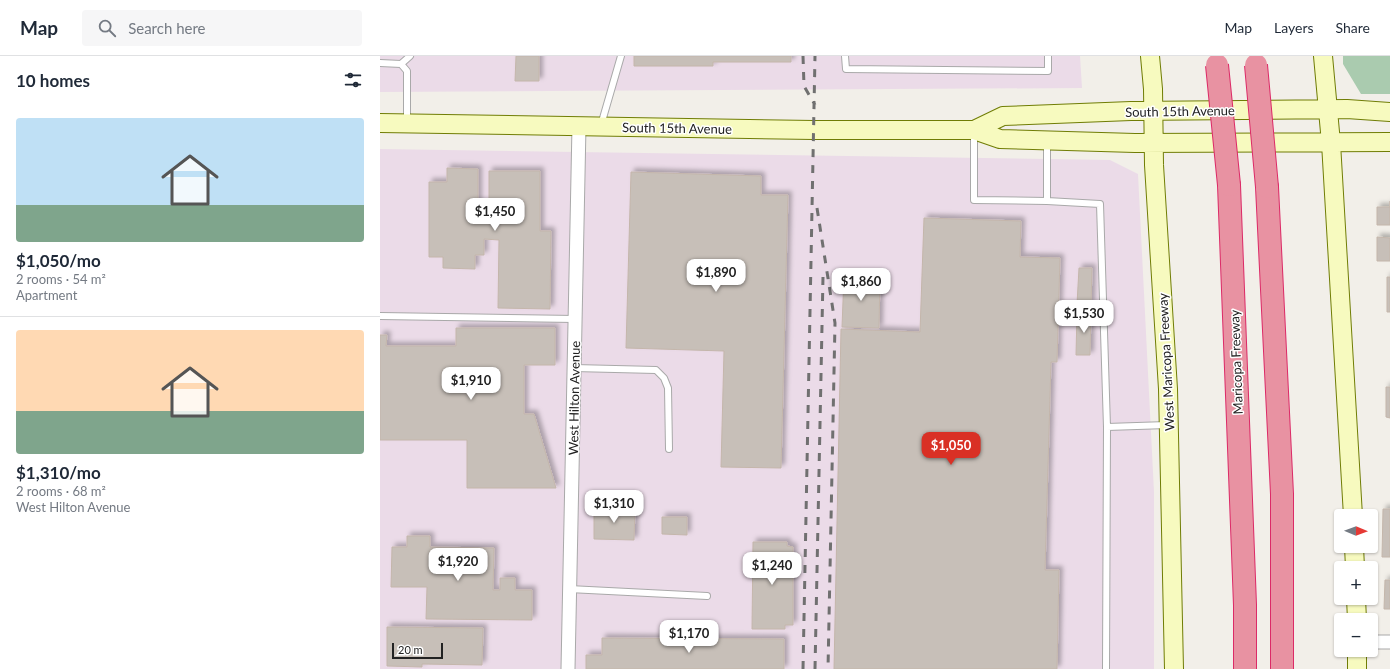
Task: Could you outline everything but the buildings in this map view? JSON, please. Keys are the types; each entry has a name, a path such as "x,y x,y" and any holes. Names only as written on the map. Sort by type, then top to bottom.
{"highway":[{"name":"Maricopa Freeway","path":"1216,60 1229,185 1245,605 1245,669"},
{"path":"1255,61 1267,187 1282,494 1282,669"}],"main road":[{"name":"West Maricopa Freeway","path":"1150,56 1169,425 1174,669"},
{"path":"1323,56 1331,143 1353,509"},
{"name":"South 15th Avenue","path":"974,130 1003,116 1154,111 1328,109 1390,112"},
{"name":"South 15th Avenue","path":"380,123 974,130 1000,140 1154,143 1390,142"},
{"path":"1357,657 1357,669"}],"street":[{"name":"West Hilton Avenue","path":"568,669 579,126"},
{"path":"1378,642 1390,642"}],"lane":[{"path":"380,63 401,64 410,56"},
{"path":"600,126 621,56"},
{"path":"845,56 846,69 1048,71 1048,56"},
{"path":"401,64 407,71 407,123"},
{"path":"974,130 974,200 1047,201 1100,204 1107,427 1106,669"},
{"path":"1047,140 1047,201"},
{"path":"380,316 575,319"},
{"path":"574,368 656,370 664,378 668,388 669,449"},
{"path":"1107,427 1169,425"},
{"path":"569,589 707,596"}],"shaded area":[{"path":"380,56 1080,56 1082,88 380,92"},
{"path":"380,149 1110,160 1138,174 1154,492 1154,669 380,669"}],"green space":[{"path":"1343,56 1390,56 1390,94 1361,94 1343,64"}],"railway":[{"path":"803,56 804,86 815,105"},
{"path":"803,669 815,56"},
{"path":"817,208 835,323 828,669"},
{"path":"815,669 823,277"}]}
